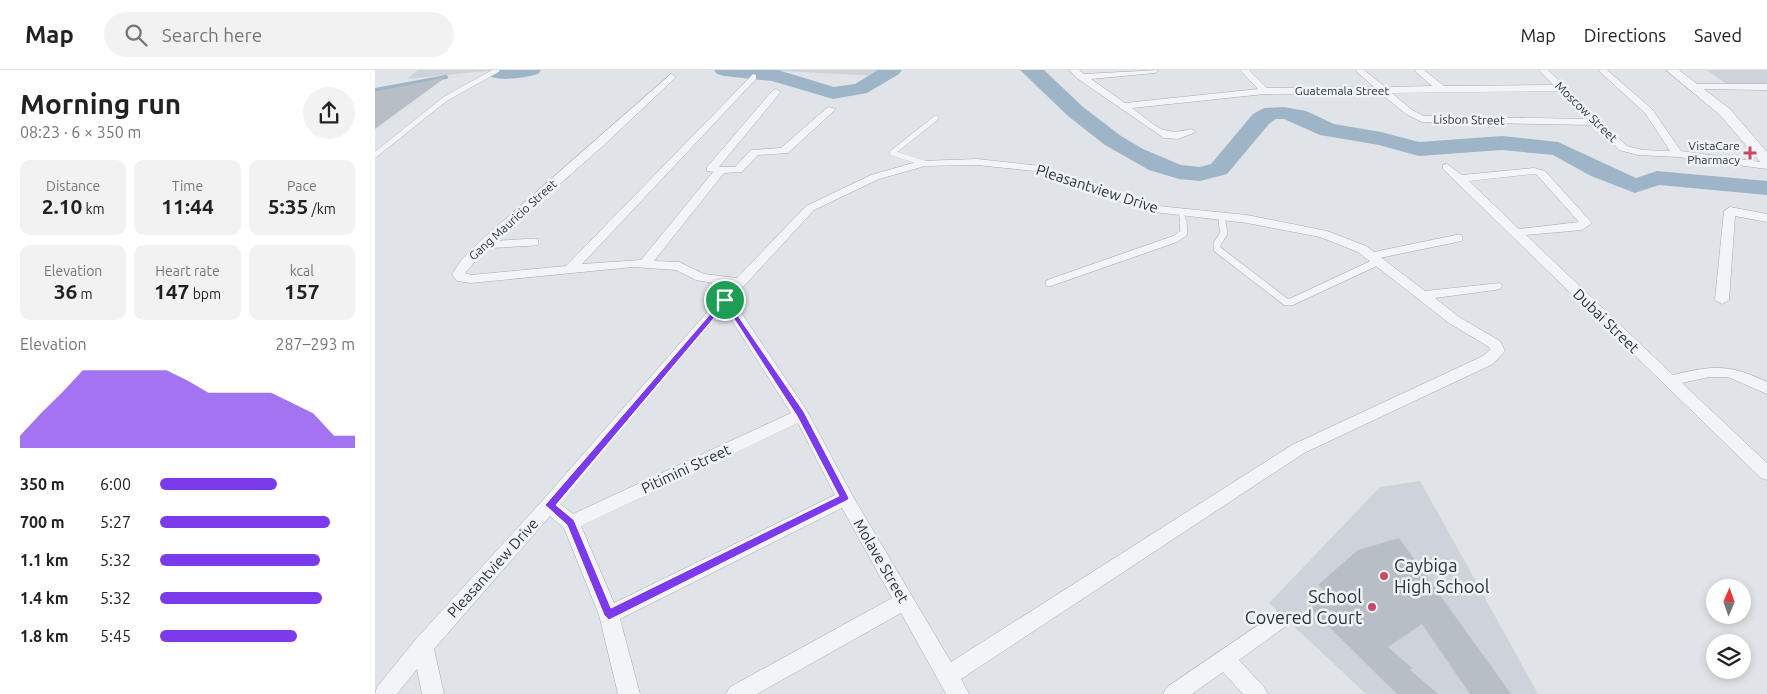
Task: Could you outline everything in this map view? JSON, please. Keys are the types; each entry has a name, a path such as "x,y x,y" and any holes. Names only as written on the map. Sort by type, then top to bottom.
{"street":[{"path":"1073,70 1164,135 1178,136 1191,132"},
{"path":"1081,77 1155,70"},
{"path":"1244,70 1265,91"},
{"name":"Lisbon Street","path":"1359,70 1409,112 1422,119 1596,122"},
{"path":"1418,70 1441,89"},
{"name":"Moscow Street","path":"1543,70 1623,148 1631,152 1678,154"},
{"path":"1602,70 1649,111 1678,154 1767,166"},
{"path":"1672,70 1725,112 1767,161"},
{"name":"Gang Mauricio Street","path":"671,77 601,143 483,245 460,269 458,274 462,278 485,278 613,264 645,263 679,266 701,277 740,283"},
{"path":"571,268 753,77"},
{"path":"1694,87 1765,88"},
{"name":"Guatemala Street","path":"1123,106 1265,91 1561,88"},
{"path":"776,92 711,170 739,170 756,151 784,151 831,109"},
{"name":"Pleasantview Drive","path":"384,694 423,646 549,505 725,300 810,208 875,177 924,163 977,162 1036,168 1146,208 1287,225 1323,234 1363,250 1454,320 1495,344 1498,351 1489,360 1298,449 948,676"},
{"name":"Dubai Street","path":"1447,167 1767,473"},
{"path":"645,263 721,170"},
{"path":"1460,179 1533,171 1541,173 1586,223 1582,226 1515,233"},
{"path":"1722,300 1730,211 1767,218"},
{"path":"1422,296 1495,286"},
{"name":"Molave Street","path":"725,300 801,415 845,498 958,694"},
{"path":"1669,381 1720,370 1739,375 1767,389"},
{"name":"Pitimini Street","path":"571,523 801,415"},
{"path":"609,615 845,498"},
{"path":"549,505 571,523 609,615 629,694"},
{"path":"739,693 904,601"},
{"path":"1174,694 1279,620"},
{"path":"423,646 433,694"},
{"path":"1225,659 1257,694"}],"lane":[{"path":"375,155 445,99 497,70"},
{"path":"924,163 892,153 936,118"},
{"path":"1049,282 1175,240 1184,234 1185,225 1181,212"},
{"path":"1221,216 1225,233 1217,244 1217,248 1286,302 1291,302 1375,258 1459,238"},
{"path":"483,245 535,242"}],"shaded area":[{"path":"418,70 495,70 407,79"},
{"path":"762,70 884,70 878,76"},
{"path":"1707,70 1767,70 1767,85 1728,85"},
{"name":"Caybiga High School","path":"1420,481 1538,694 1366,694 1269,603 1380,487"}],"building":[{"path":"446,77 375,129 375,92"},
{"path":"1399,538 1511,694 1470,694 1422,624 1388,647 1412,668 1410,670 1438,694 1397,694 1310,608 1330,595 1318,585 1358,550"}],"waterway":[{"path":"498,73 531,70"},
{"path":"724,70 774,75 833,93 860,89 892,70"},
{"path":"1030,70 1043,79 1061,98 1113,141 1157,165 1179,172 1200,174 1219,169 1261,119 1272,113 1284,113 1298,116 1328,130 1381,139 1419,149 1502,143 1558,149 1599,171 1635,186 1657,178 1767,188"},
{"path":"375,90 446,77"}],"place":[{"name":"VistaCare Pharmacy","path":"1750,153"},
{"name":"Caybiga High School","path":"1384,576"},
{"name":"School Covered Court","path":"1372,607"}],"route":[{"path":"725,300 801,415 845,498 609,615 571,523 549,505 725,300"}]}
